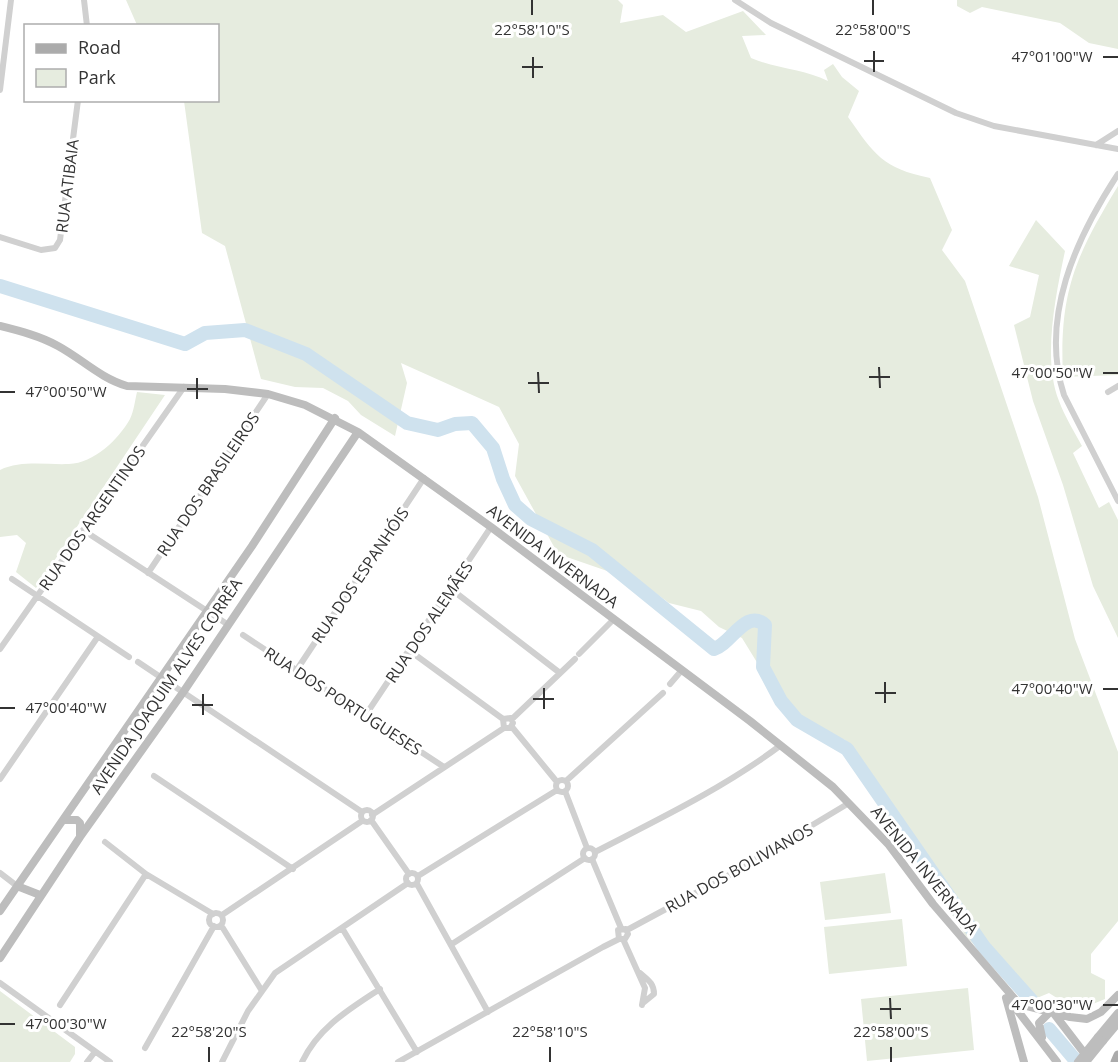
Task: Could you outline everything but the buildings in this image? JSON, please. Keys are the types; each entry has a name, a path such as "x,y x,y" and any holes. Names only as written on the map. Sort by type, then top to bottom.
{"main road":[{"name":"AVENIDA INVERNADA","path":"0,326 38,336 59,346 111,381 141,388 184,387 268,394 305,405 335,418 491,527 782,745 849,802 889,845 994,977 1019,1004 1070,1017 1087,1018 1101,1012 1118,995"},
{"name":"AVENIDA JOAQUIM ALVES CORRÊA","path":"0,911 162,678 335,418"},
{"name":"AVENIDA JOAQUIM ALVES CORRÊA","path":"0,958 80,837 184,692 227,624 358,432"},
{"path":"64,820 77,820 80,823 80,837"},
{"path":"17,886 40,895"},
{"name":"AVENIDA INVERNADA","path":"994,977 1005,995 1057,1062"},
{"path":"1005,995 1024,1062"},
{"path":"1050,1053 1038,1029 1042,1018 1051,1011 1091,1062"},
{"path":"1086,1062 1118,1013"},
{"path":"1078,1062 1118,1023"},
{"path":"1115,1062 1118,1055"}],"street":[{"path":"0,84 11,0"},
{"path":"84,0 87,24"},
{"path":"735,0 771,23 956,113 994,126 1118,149"},
{"name":"RUA ATIBAIA","path":"0,237 41,250 55,248 60,240 78,102"},
{"path":"1096,145 1118,131"},
{"path":"1118,174 1096,208 1067,274 1059,312 1056,347 1058,377 1064,395 1118,501"},
{"path":"1108,392 1118,386"},
{"name":"RUA DOS ARGENTINOS","path":"0,649 184,387"},
{"name":"RUA DOS BRASILEIROS","path":"148,573 268,394"},
{"name":"RUA DOS ESPANHÓIS","path":"296,671 424,478"},
{"name":"RUA DOS ALEMÃES","path":"365,716 491,527"},
{"path":"83,530 227,624"},
{"path":"12,579 97,638 129,657"},
{"path":"451,589 560,673"},
{"path":"145,1048 222,915 509,724 613,620"},
{"name":"RUA DOS PORTUGUESES","path":"243,635 444,767"},
{"path":"0,779 97,638"},
{"path":"410,651 509,724 557,786 565,791 587,848 595,852"},
{"path":"138,662 362,812"},
{"path":"670,684 682,670"},
{"path":"222,1062 248,1011 275,973 408,883 417,880 566,781 663,693"},
{"path":"452,944 588,859 595,852 682,808 756,764 782,745"},
{"path":"154,776 293,869"},
{"path":"565,791 568,786 566,781"},
{"name":"RUA DOS BOLIVIANOS","path":"624,929 731,874 849,802"},
{"path":"362,812 368,810 408,874 417,880 488,1012"},
{"path":"362,812 362,821"},
{"path":"105,842 146,874 213,914 222,915"},
{"path":"398,1062 628,936 584,852 587,848"},
{"path":"0,873 17,886"},
{"path":"60,1005 146,874"},
{"path":"408,874 408,883"},
{"path":"213,914 210,919 262,991"},
{"path":"342,928 417,1052"},
{"path":"624,929 616,933 640,973 645,988 642,1005 654,994 654,988 652,982 640,973"},
{"path":"0,983 94,1053 110,1062"},
{"path":"302,1062 318,1035 337,1017 380,989"},
{"path":"87,1062 94,1053"}],"green space":[{"path":"126,0 618,0 623,5 620,23 663,15 686,32 743,11 766,35 742,36 751,58 828,81 824,70 833,64 842,77 859,91 848,117 857,130 873,150 890,164 901,170 930,178 952,230 942,250 965,281 1038,497 1075,639 1118,752 1118,921 1091,954 1091,973 1105,980 1105,999 1088,1006 1081,1002 1068,1005 1049,993 1037,998 1019,994 965,935 895,826 863,761 845,740 792,719 742,638 719,627 701,611 669,603 642,583 558,554 515,476 519,444 499,407 401,363 407,383 395,436 361,415 348,401 323,388 295,387 261,379 225,246 202,233 184,102 219,102 219,24 137,24"},
{"path":"957,0 1118,0 1118,49 1089,43 1060,23 982,7 970,13 957,6"},
{"path":"1118,186 1118,375 1063,377 1064,321 1073,276 1091,234"},
{"path":"1036,220 1065,251 1052,326 1054,384 1061,407 1082,446 1073,453 1099,508 1109,502 1118,520 1118,638 1093,586 1063,485 1033,401 1014,325 1030,317 1039,275 1009,266"},
{"path":"137,392 165,395 36,588 16,572 26,543 17,535 0,537 0,470 25,464 78,463 96,455 125,427 131,416"},
{"path":"885,873 891,913 825,920 820,882"},
{"path":"902,919 907,966 829,974 824,927"},
{"path":"968,988 974,1050 867,1061 861,999"},
{"path":"0,991 75,1047 75,1054 70,1062 0,1062"}],"waterway":[{"path":"0,286 185,344 205,333 245,330 306,354 407,423 438,430 455,424 472,423 493,448 503,479 515,505 531,519 592,550 714,649 751,621 758,621 765,625 763,667 781,701 797,720 847,749 984,947 1032,1001"},
{"path":"1049,1029 1077,1062"}]}
